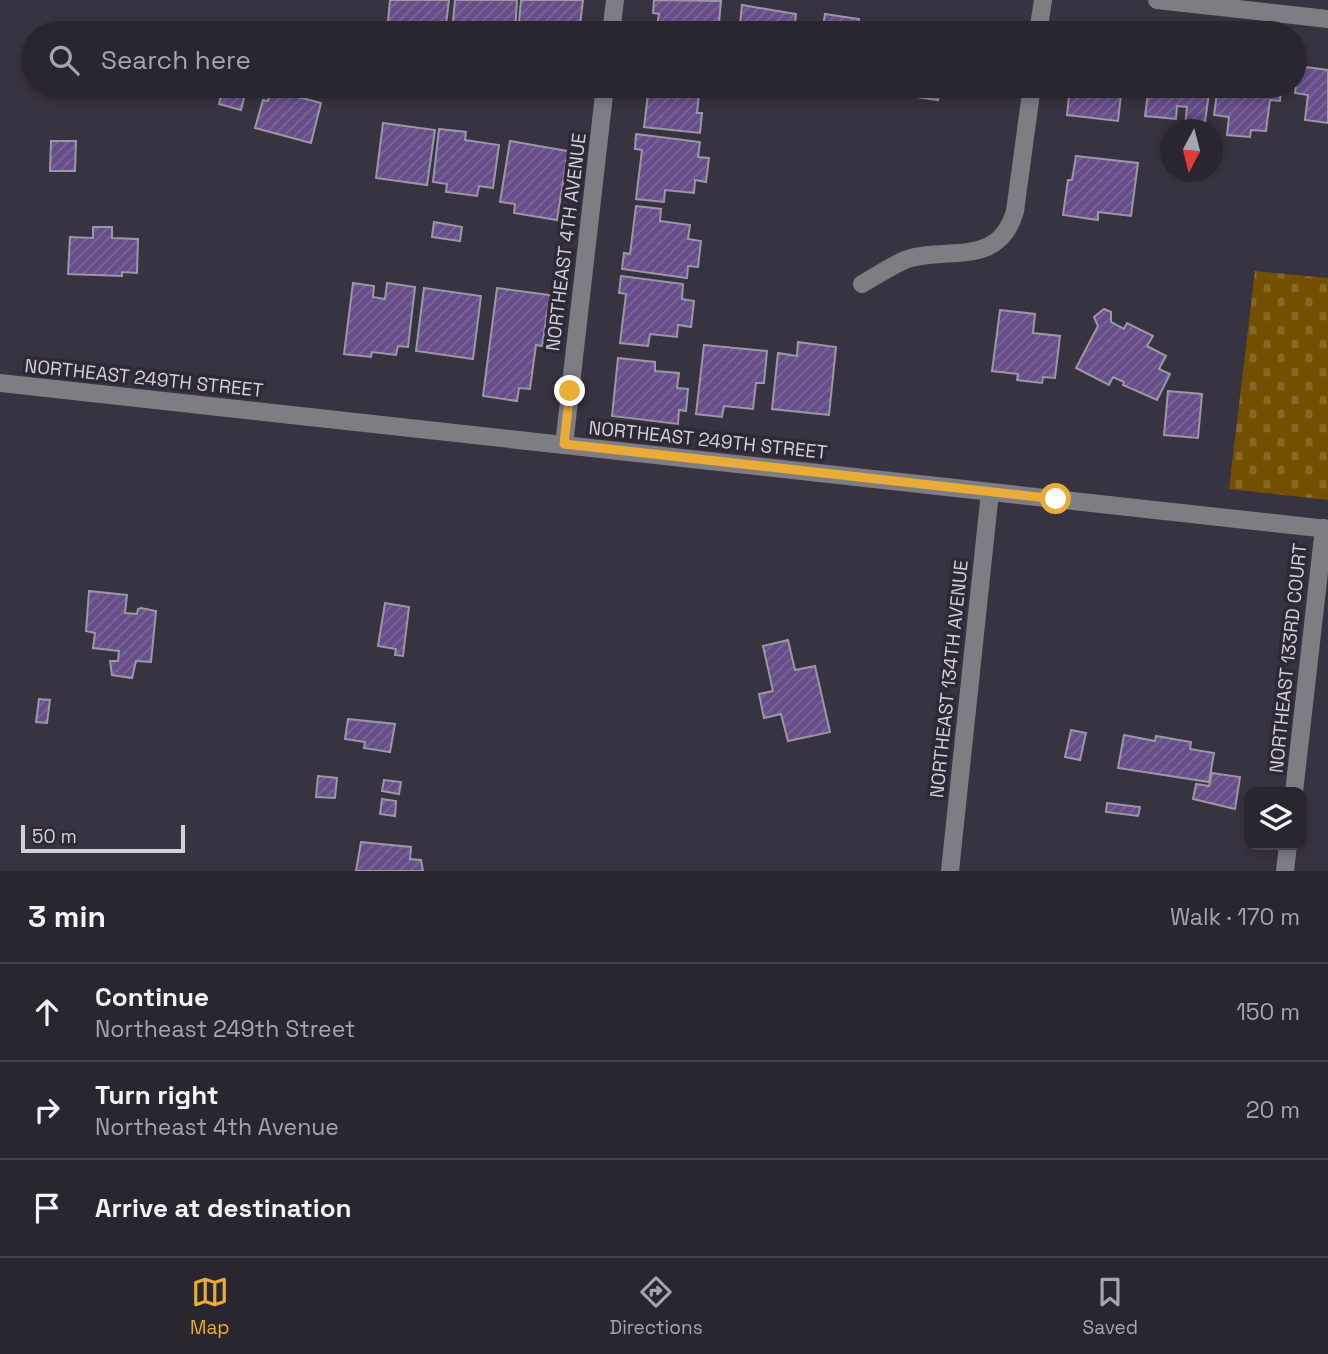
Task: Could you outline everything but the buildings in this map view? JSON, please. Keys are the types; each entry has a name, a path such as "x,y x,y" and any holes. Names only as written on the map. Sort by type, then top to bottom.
{"street":[{"path":"612,21 615,0"},
{"path":"1040,21 1043,0"},
{"path":"1157,0 1328,19"},
{"name":"NORTHEAST 4TH AVENUE","path":"564,444 604,98"},
{"path":"862,284 907,260 982,249 1008,230 1016,211 1030,98"},
{"name":"NORTHEAST 249TH STREET","path":"0,383 1326,528"},
{"name":"NORTHEAST 134TH AVENUE","path":"950,871 990,492"},
{"name":"NORTHEAST 133RD COURT","path":"1294,787 1326,528"},
{"path":"1284,871 1286,850"}],"green space":[{"path":"1255,271 1328,278 1328,500 1229,489"}],"route":[{"path":"570,391 564,444 1056,499"}]}
